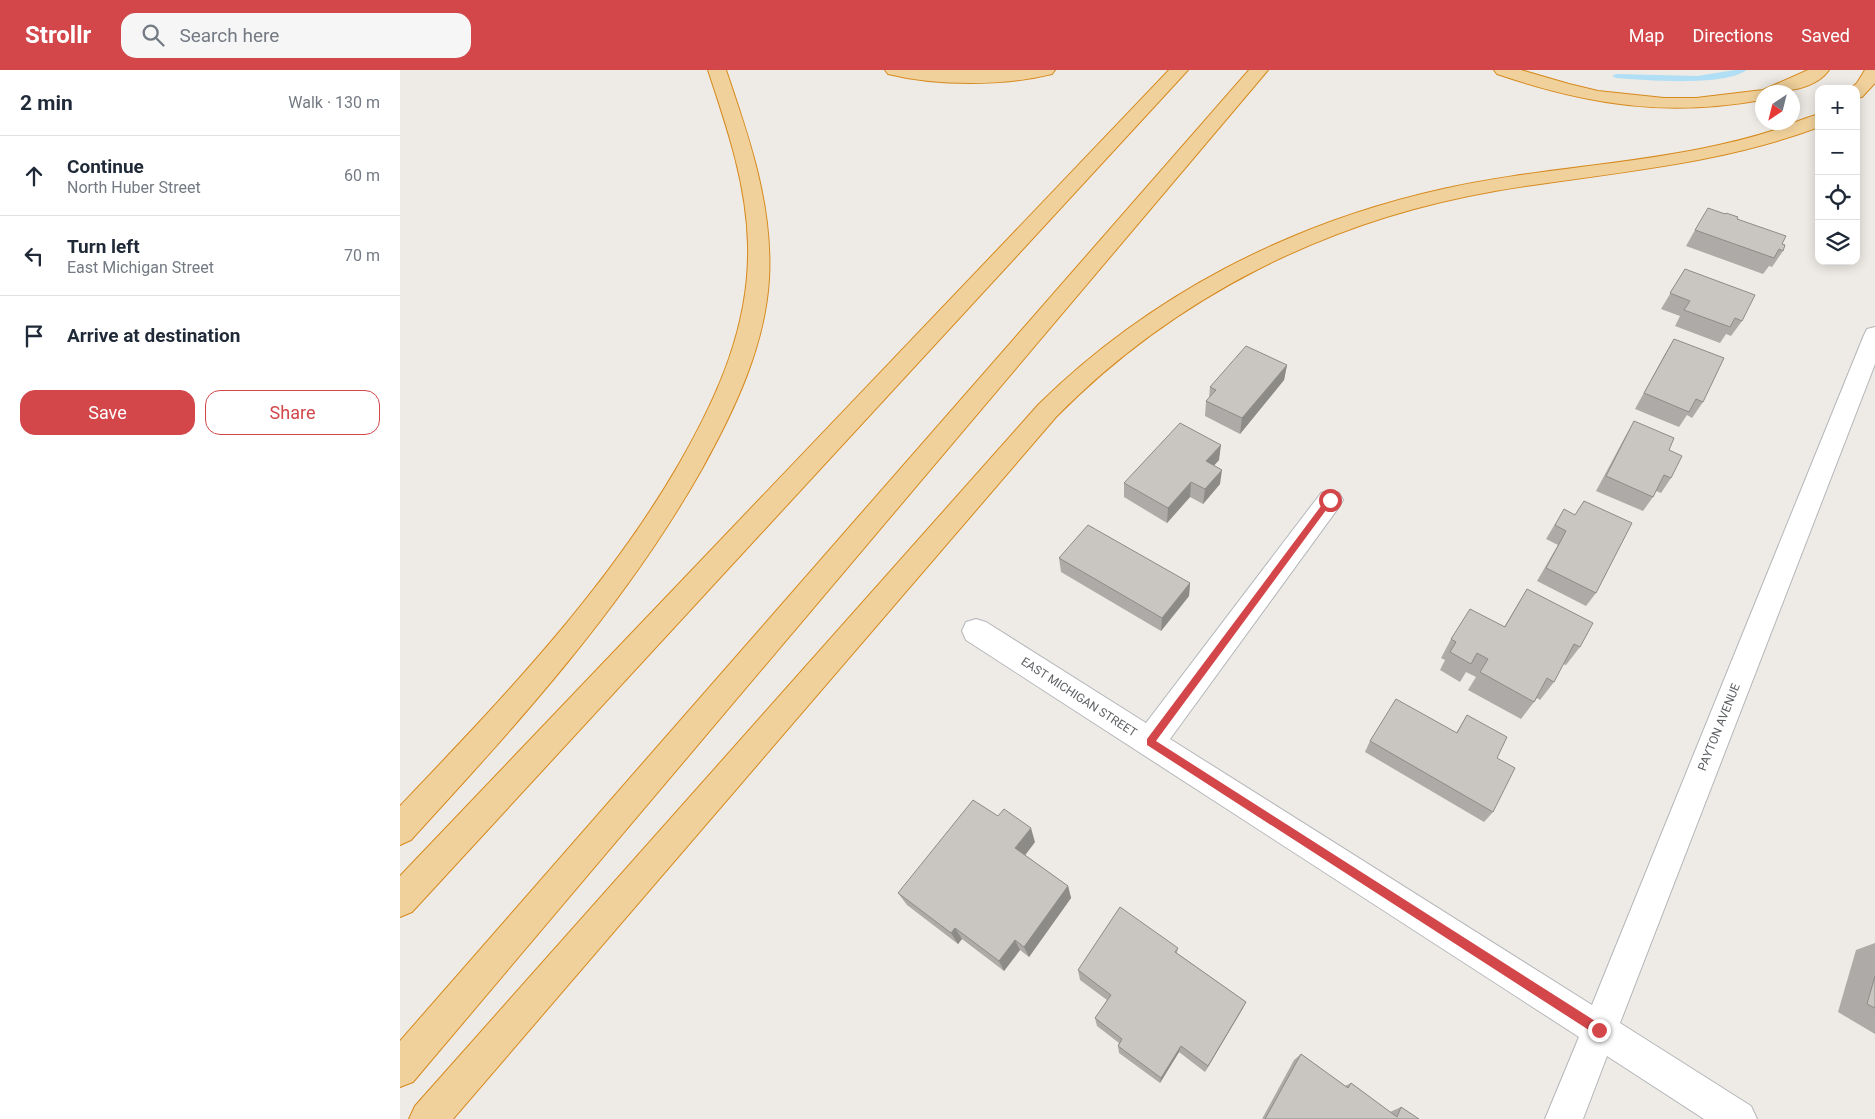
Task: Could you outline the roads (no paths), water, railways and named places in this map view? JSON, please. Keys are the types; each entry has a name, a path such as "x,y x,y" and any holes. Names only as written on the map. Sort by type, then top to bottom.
{"highway":[{"path":"400,829 524,693 575,633 625,569 671,502 717,417 734,381 747,343 755,310 759,246 757,219 748,166 717,70"},
{"path":"894,70 920,74 967,76 1006,75 1046,70"},
{"path":"400,900 1179,70"},
{"path":"400,1070 1259,70"},
{"path":"1503,70 1566,90 1626,101 1706,103 1755,96"},
{"path":"1790,85 1806,79 1820,70"},
{"path":"1860,90 1874,70"},
{"path":"428,1119 1047,410 1111,352 1140,329 1230,272 1315,233 1377,212 1466,190 1691,157 1780,135 1815,122"}],"street":[{"name":"PAYTON AVENUE","path":"1564,1119 1875,335"},
{"path":"1150,742 1330,500"},
{"name":"EAST MICHIGAN STREET","path":"976,631 1738,1119"}],"waterway":[{"path":"1616,76 1697,78 1714,77 1743,70"}]}
